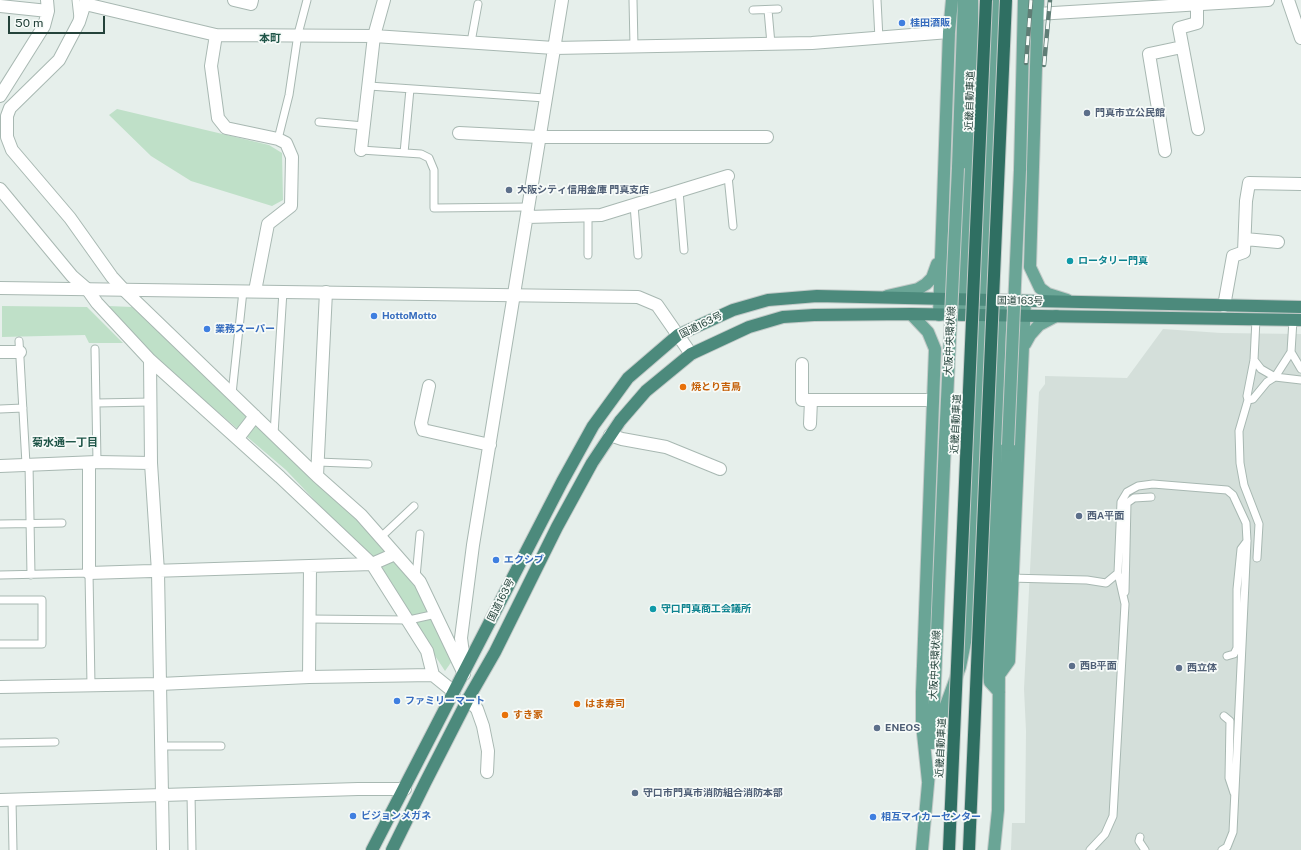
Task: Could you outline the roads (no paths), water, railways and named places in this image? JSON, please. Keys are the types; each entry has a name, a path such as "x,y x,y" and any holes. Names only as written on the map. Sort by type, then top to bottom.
{"highway":[{"name":"近畿自動車道","path":"949,850 986,0"},
{"path":"969,850 1006,0"},
{"name":"国道163号","path":"372,850 593,426 628,378 678,335 733,310 768,300 817,296 984,301 1301,307"},
{"name":"国道163号","path":"392,850 408,815 468,699 496,652 557,527 610,435 646,391 691,354 749,327 783,317 911,314 1297,320"}],"main road":[{"path":"939,315 949,32 952,0"},
{"name":"大阪中央環状線","path":"922,850 932,743 958,168 964,0"},
{"path":"962,315 972,86 972,0"},
{"path":"932,743 960,667 969,622 997,0"},
{"path":"994,850 998,810 1000,675 1009,661 1008,445 1020,170 1024,0"},
{"path":"1038,0 1030,267 1040,288 1048,294 1072,302"},
{"path":"882,298 918,289 926,284 932,278 940,255"},
{"path":"999,692 990,682 988,667 1001,301"},
{"path":"1008,578 1024,348 1025,301"},
{"path":"911,314 923,325 932,340 935,349 922,692 922,724 928,781"},
{"path":"1024,348 1030,335 1039,325 1048,319 1058,316"}],"street":[{"path":"234,0 251,4 252,0"},
{"path":"362,150 374,36 384,0"},
{"path":"464,671 461,638 473,545 562,0"},
{"path":"1037,14 1268,0"},
{"path":"1288,0 1301,38"},
{"path":"464,671 420,582 416,577 362,515 318,476 124,290 112,277 70,218 12,150 7,137 7,116 10,108 59,60 79,22 82,1 216,35 298,34 374,36 554,48 771,44 878,39 949,32"},
{"path":"1195,4 1197,23 1179,28 1198,129"},
{"path":"0,6 47,6 44,26 35,43 1,90"},
{"path":"216,35 211,66 218,118 226,128 278,139 286,143 292,157 291,206 268,224 255,291"},
{"path":"1165,151 1149,54 1182,47"},
{"path":"459,133 539,137 767,137"},
{"path":"528,212 588,216 601,215 728,176"},
{"path":"1224,306 1233,256 1244,252 1249,183 1301,184"},
{"path":"0,189 72,276 87,289 97,303 150,360 238,438 372,564 409,620 427,651 433,675 454,692"},
{"path":"1245,239 1278,242"},
{"path":"0,288 514,294 638,297 657,305 691,354"},
{"path":"318,476 326,292"},
{"path":"0,352 19,346"},
{"path":"150,360 152,463 158,572 163,850"},
{"path":"802,364 802,400 934,400"},
{"path":"429,386 421,423 423,430 490,444"},
{"path":"810,424 811,400"},
{"path":"238,438 255,416"},
{"path":"610,435 666,448 720,468"},
{"path":"0,466 93,462 152,463"},
{"path":"93,462 89,574 372,564 395,554"},
{"path":"309,677 310,567"},
{"path":"0,687 160,684 309,677 433,675"},
{"path":"468,699 477,709 484,726 488,751 487,772"},
{"path":"6,800 358,789 405,789"}],"lane":[{"path":"278,139 289,94 298,34 307,0"},
{"path":"633,0 634,46"},
{"path":"877,0 878,39"},
{"path":"471,42 478,4"},
{"path":"753,10 778,9"},
{"path":"768,10 771,44"},
{"path":"369,86 545,98"},
{"path":"404,153 410,89"},
{"path":"319,122 364,126"},
{"path":"362,150 421,154 429,158 434,170 434,208 528,212"},
{"path":"728,176 733,226"},
{"path":"679,191 684,250"},
{"path":"634,205 638,256"},
{"path":"588,216 588,255"},
{"path":"232,394 243,291"},
{"path":"274,434 283,291"},
{"path":"1256,319 1254,360 1247,396 1248,400 1239,431 1240,463 1244,485 1259,524 1257,558"},
{"path":"1248,400 1253,399 1267,382 1275,377 1291,352 1297,320"},
{"path":"19,346 27,464 31,574"},
{"path":"93,462 97,403 95,349"},
{"path":"1291,352 1301,369"},
{"path":"1254,360 1261,369 1275,377 1301,380"},
{"path":"97,403 151,402"},
{"path":"0,409 23,408"},
{"path":"318,462 368,464"},
{"path":"1125,604 1118,573 1121,502 1127,492 1138,486 1153,484 1227,490 1233,495 1246,523 1247,541 1233,832 1227,847 1222,850"},
{"path":"1090,850 1105,834 1113,816 1125,604 1127,503 1134,498 1151,497"},
{"path":"380,537 414,506"},
{"path":"0,524 62,523"},
{"path":"416,577 420,534"},
{"path":"1227,656 1234,654 1237,648 1237,589 1241,549 1247,541"},
{"path":"1008,578 1087,580 1106,583 1118,573"},
{"path":"0,575 89,574 91,685"},
{"path":"0,600 42,600 42,644 0,644"},
{"path":"310,619 409,620 436,614"},
{"path":"1224,716 1230,721 1229,778 1235,796"},
{"path":"0,743 55,742"},
{"path":"161,746 221,746"},
{"path":"191,794 192,850"},
{"path":"6,800 13,850"},
{"path":"1140,837 1139,841 1145,850"}],"railway":[{"path":"1026,63 1031,0"},
{"path":"1044,65 1050,0"}],"place":[{"name":"桂田酒販","path":"902,23"},
{"name":"門真市立公民館","path":"1087,113"},
{"name":"大阪シティ信用金庫 門真支店","path":"509,190"},
{"name":"ロータリー門真","path":"1070,261"},
{"name":"HottoMotto","path":"374,316"},
{"name":"業務スーパー","path":"207,329"},
{"name":"焼とり吉鳥","path":"683,387"},
{"name":"西A平面","path":"1079,516"},
{"name":"エクシブ","path":"496,560"},
{"name":"守口門真商工会議所","path":"653,609"},
{"name":"西B平面","path":"1072,666"},
{"name":"西立体","path":"1179,668"},
{"name":"ファミリーマート","path":"397,701"},
{"name":"はま寿司","path":"577,704"},
{"name":"すき家","path":"505,715"},
{"name":"ENEOS","path":"877,728"},
{"name":"守口市門真市消防組合消防本部","path":"635,793"},
{"name":"ビジョンメガネ","path":"353,816"},
{"name":"相互マイカーセンター","path":"873,817"}],"district":[{"name":"本町","path":"270,39"},
{"name":"菊水通一丁目","path":"65,443"}]}
